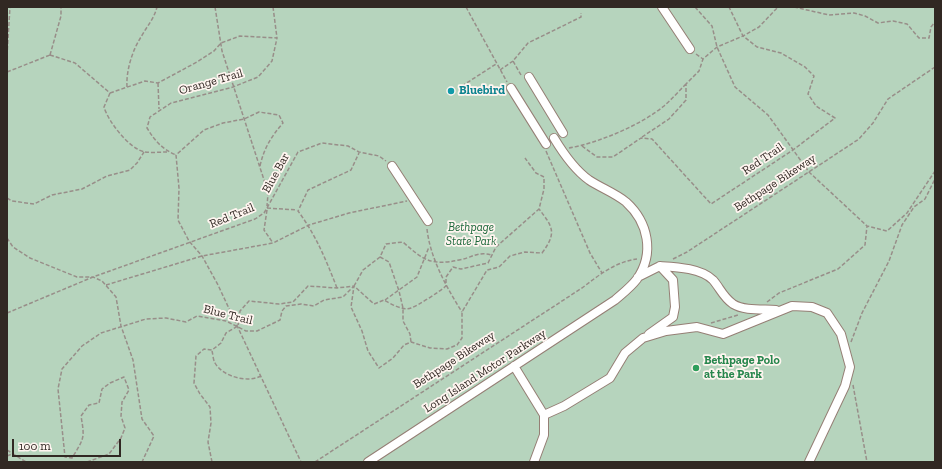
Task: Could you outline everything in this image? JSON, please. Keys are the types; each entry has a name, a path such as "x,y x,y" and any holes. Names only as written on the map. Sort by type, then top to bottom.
{"street":[{"path":"662,7 690,49"},
{"path":"526,78 563,133"},
{"path":"511,88 545,145"},
{"path":"554,138 561,149 589,180 624,201 636,213 645,228 648,244 646,260 638,277"},
{"path":"392,166 427,223"},
{"path":"638,277 660,266 706,274 714,281 721,293 734,304 744,308 778,310"},
{"path":"544,415 564,406 610,378 625,354 643,338 673,317 675,307 673,280 660,266"},
{"name":"Long Island Motor Parkway","path":"368,462 615,300 638,277"},
{"path":"643,338 666,331 697,327 723,334 778,310 792,306 812,307 827,313 841,334 850,367 845,386 809,462"},
{"path":"514,366 544,415 544,435 534,462"}],"path":[{"path":"7,56 10,7"},
{"path":"50,55 61,16 61,7"},
{"path":"128,87 126,78 129,67 140,37 155,16 157,7"},
{"name":"Red Trail","path":"7,313 93,276 255,219 264,213 267,208 268,194 221,43 216,7"},
{"path":"273,7 277,38"},
{"path":"466,7 496,64 511,88"},
{"path":"695,7 712,26 717,46 736,87 768,115 793,150 835,118 816,106 808,94 814,76 805,67 780,53 757,47 743,36 729,7"},
{"path":"561,149 582,146 621,132 664,106 699,71 703,59 717,46 743,36 759,27 778,7"},
{"path":"794,7 829,15 854,13 865,16 878,23 893,21 907,24 919,38 929,38 931,27 935,22"},
{"path":"500,70 513,61 528,43 581,17 581,13"},
{"name":"Orange Trail","path":"110,94 145,81 158,82 197,62 214,51 221,43 240,36 277,38 272,61 258,77 234,87 171,103 159,109"},
{"path":"690,49 703,59"},
{"path":"7,72 50,55 76,63 110,94 104,106 107,117 133,147 144,152 167,152 176,155"},
{"path":"513,61 526,78"},
{"path":"462,86 496,64"},
{"name":"Bethpage Bikeway","path":"668,260 687,252 859,139 873,123 888,99 935,66"},
{"path":"158,82 159,109 150,117 147,128 158,144 167,152"},
{"path":"582,146 596,157 613,157 669,119 686,100 686,84"},
{"path":"176,155 204,130 223,123 244,119 259,112 279,115 283,123 269,140 263,152 260,166"},
{"name":"Red Trail","path":"641,138 652,139 711,204 793,150 809,172 867,226 887,231 907,214 935,171"},
{"name":"Blue Bar","path":"267,208 298,152 322,143 348,146 359,152 379,156 392,166"},
{"path":"545,145 590,253 602,273"},
{"path":"7,198 12,202 34,204 52,195 82,189 106,176 130,170 137,163 144,152"},
{"path":"298,211 308,190 351,170 359,152"},
{"path":"176,155 179,188 178,220 189,242 202,256 218,284 300,462"},
{"path":"384,300 403,308 410,309 437,294 446,286 446,277 453,267 461,269 488,263 496,247 538,209 544,189 544,177 536,173 525,158"},
{"path":"846,353 862,314 889,261 902,225 914,207 925,199 935,179"},
{"path":"106,285 202,256 273,243 309,225 349,213 414,200"},
{"path":"273,243 264,230 267,208 298,211 309,225 323,251 337,288"},
{"path":"491,255 478,253 459,260 426,261 403,242 386,244 380,258 363,270 354,286 351,307 362,331 368,351 379,368 393,358 404,344 412,342 430,348 447,348 457,345 462,338 462,312 487,270 499,267 510,256 525,252 542,253 548,245 553,232 551,224 538,209"},
{"path":"427,223 429,247 437,261 446,286 462,312"},
{"path":"758,309 779,293 838,269 865,245 867,226"},
{"path":"7,238 13,247 30,258 78,277 93,276 106,285 116,297 121,326 133,360 142,419 154,436 142,462"},
{"path":"212,462 208,442 211,423 210,407 194,383 196,356 204,349 212,350 221,343 226,334 238,326 240,311 249,301 279,304 293,302 308,286 337,288 354,286 374,304 399,291 417,277 429,247"},
{"path":"380,258 389,262 399,291 403,308 403,321 410,334 412,342"},
{"name":"Bethpage Bikeway","path":"315,462 577,291 602,273 621,262 637,259 646,260"},
{"name":"Blue Trail","path":"87,462 109,454 121,438 125,428 121,416 122,402 129,390 124,377 110,383 102,389 99,403 89,405 81,416 84,436 72,458 65,457 58,388 62,369 82,346 101,333 146,319 166,318 186,322 197,316 226,321 246,331 257,331 280,320 282,311 286,306 301,304 314,306 324,300 343,297 354,286"},
{"path":"697,327 742,314"},
{"path":"212,350 215,363 225,372 237,378 250,380 261,376"},
{"path":"852,382 867,462"},
{"path":"7,450 26,462"},
{"path":"7,456 12,454"}],"green space":[{"name":"Bethpage State Park","path":"7,7 935,7 935,462 7,462"}],"place":[{"name":"Bluebird","path":"451,91"},
{"name":"Bethpage Polo at the Park","path":"696,368"}]}
